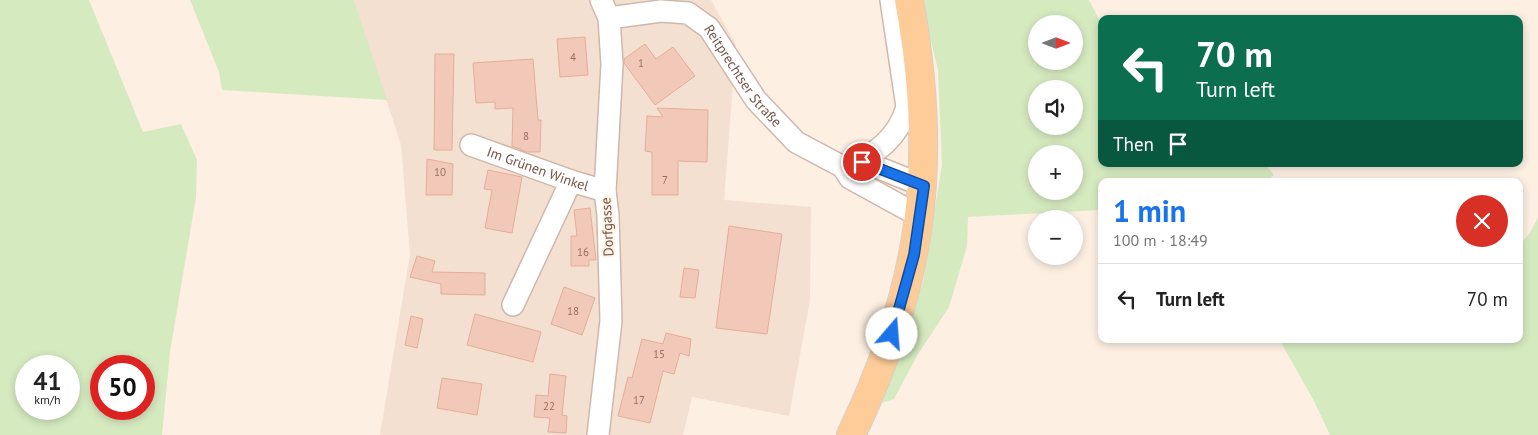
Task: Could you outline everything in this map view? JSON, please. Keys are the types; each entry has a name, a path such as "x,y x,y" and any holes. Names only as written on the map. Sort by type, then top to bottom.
{"main road":[{"path":"851,435 886,352 914,255 921,217 924,186 925,134 923,86 909,0"}],"street":[{"path":"891,0 906,106 902,122 892,137 852,164 850,178 921,217"},
{"name":"Reitprechtser Straße","path":"605,9 634,15 661,11 688,13 709,28 756,100 796,142 852,164"},
{"name":"Dorfgasse","path":"598,435 610,320 606,191 610,47 605,9"},
{"path":"610,47 634,15"},
{"path":"900,55 923,86"},
{"name":"Im Grünen Winkel","path":"471,145 571,181 606,191"},
{"path":"852,164 924,186"},
{"path":"513,305 571,181"}],"shaded area":[{"path":"354,0 711,0 736,45 724,200 811,207 810,300 789,416 692,397 683,435 380,435 410,254 401,145"}],"green space":[{"path":"0,0 89,0 143,132 181,124 197,160 196,197 170,352 162,435 0,435"},
{"path":"190,0 354,0 387,100 222,90 219,72"},
{"path":"921,0 1089,0 1098,17 1098,167 1267,167 1274,175 1270,178 1098,178 1098,210 1028,210 1028,214 968,217 967,246 949,307 918,354 894,399 878,404 923,282 942,165 938,70"},
{"path":"1538,218 1538,435 1330,435 1314,401 1281,343 1523,343 1523,241"}],"building":[{"path":"585,37 588,75 560,77 557,39"},
{"path":"645,44 656,59 673,47 695,76 655,105 624,63 624,59"},
{"path":"435,54 454,54 452,150 434,150"},
{"path":"533,59 538,120 541,120 540,152 527,152 512,146 513,108 495,109 495,102 476,103 473,63"},
{"path":"657,108 708,110 707,162 678,161 678,195 652,195 652,152 645,151 647,116 663,117"},
{"path":"427,159 453,164 452,195 426,195"},
{"path":"488,170 522,177 512,233 485,228 492,190 484,189"},
{"path":"590,208 596,260 589,260 589,266 571,266 571,236 577,236 574,210"},
{"path":"729,226 782,234 767,334 716,328"},
{"path":"417,256 435,261 432,272 485,273 485,295 441,294 441,284 410,277"},
{"path":"684,268 699,270 695,298 680,297"},
{"path":"564,287 595,298 582,335 551,324"},
{"path":"475,314 541,332 533,362 467,345"},
{"path":"411,316 423,319 417,348 405,345"},
{"path":"666,333 691,339 689,356 680,353 674,374 663,371 650,423 618,416 628,377 632,378 642,339 663,344"},
{"path":"550,374 566,376 562,415 567,416 566,433 548,432 550,418 534,417 536,395 548,396"},
{"path":"442,378 482,384 477,415 437,408"}],"route":[{"path":"862,162 924,186 914,255 892,334"}]}
